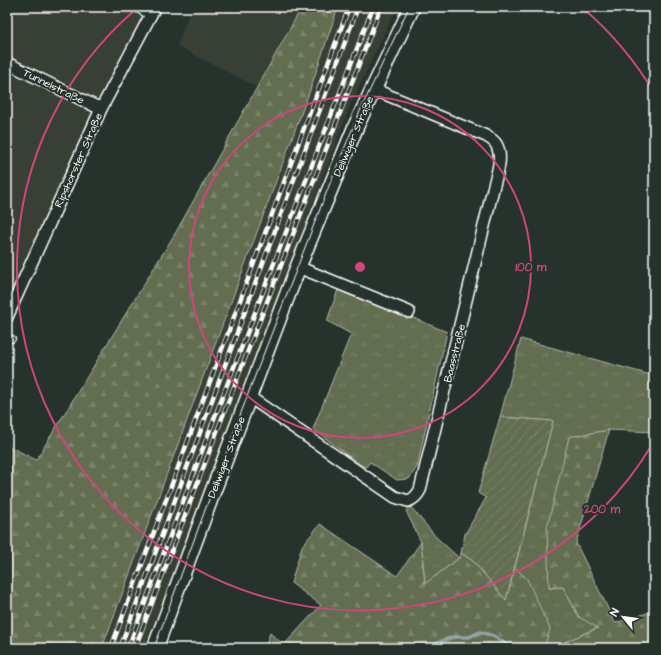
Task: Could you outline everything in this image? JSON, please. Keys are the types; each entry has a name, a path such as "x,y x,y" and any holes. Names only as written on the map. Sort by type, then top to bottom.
{"main road":[{"name":"Dellwiger Straße","path":"155,648 212,491 298,267 356,126 412,7"}],"street":[{"name":"Ripshorster Straße","path":"7,317 101,109 153,12"},
{"name":"Tunnelstraße","path":"7,63 101,109"},
{"name":"Baasstraße","path":"248,396 395,497 408,502 414,499 420,490 498,169 499,153 496,143 486,136 373,89"},
{"path":"298,267 410,312"}],"lane":[{"path":"133,7 153,12"}],"shaded area":[{"path":"7,7 153,7 7,311"},
{"path":"192,7 302,7 257,87 177,46"},
{"path":"338,7 397,7 351,103 145,648 102,648 310,90"}],"green space":[{"path":"302,7 338,7 310,90 102,648 7,648 7,445 36,460 176,232"},
{"path":"339,287 447,332 417,467 409,479 397,480 370,462 365,468 313,429 351,334 327,321"},
{"path":"521,339 654,376 654,432 609,430 569,437 549,588 563,587 579,617 599,627 560,644 545,645 527,579 515,567 553,421 500,417"},
{"path":"500,417 553,421 506,600 473,561 461,553 465,534 486,498 478,493"},
{"path":"609,430 576,543 615,623 654,611 654,648 265,648 270,633 284,645 321,605 291,583 302,546 320,524 397,576 421,542 425,584 459,558 461,553 473,561 506,600 515,567 527,579 550,629 545,645 560,644 598,628 579,617 563,587 549,588 547,528 569,437"},
{"path":"410,506 436,537 459,558 425,584 421,542 406,511"}],"waterway":[{"path":"432,648 439,642 453,637 469,637 480,632 493,636 512,648"},
{"path":"520,648 533,645 540,648"},
{"path":"296,646 315,648"},
{"path":"356,648 361,648"}],"tram line":[{"path":"154,648 251,386 334,173 360,111 409,7"}],"railway":[{"path":"111,648 349,7"},
{"path":"120,648 358,7"},
{"path":"128,648 220,403 373,7"},
{"path":"135,648 381,7"}]}
